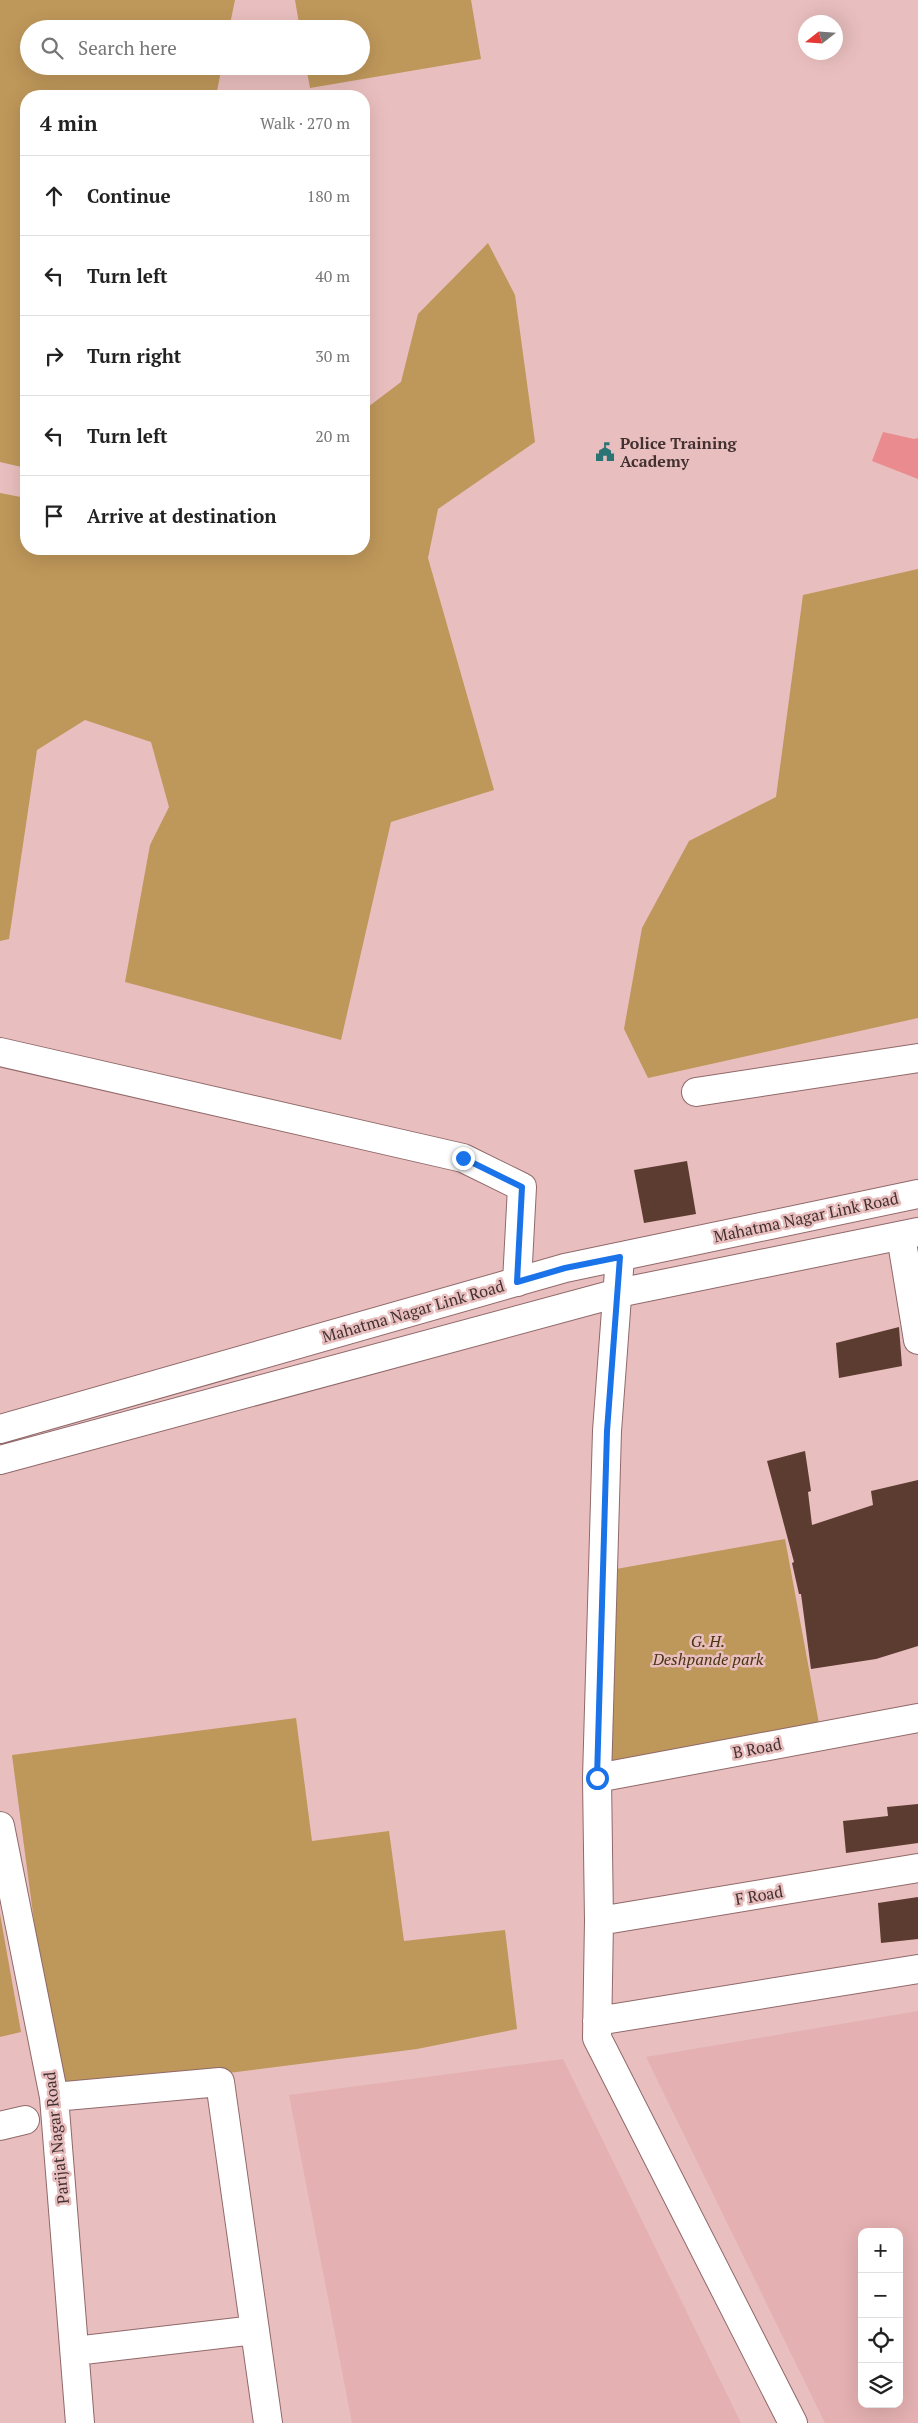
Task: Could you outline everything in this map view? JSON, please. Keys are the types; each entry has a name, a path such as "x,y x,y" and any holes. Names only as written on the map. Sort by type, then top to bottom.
{"street":[{"path":"0,1052 463,1158 522,1187 517,1282"},
{"path":"696,1092 918,1058"},
{"name":"Mahatma Nagar Link Road","path":"0,1429 565,1268 918,1194"},
{"path":"0,1460 618,1293 909,1234 918,1340"},
{"path":"620,1257 607,1431 597,1778 599,1922 597,2038 793,2423"},
{"name":"B Road","path":"597,1778 918,1718"},
{"name":"Parijat Nagar Road","path":"0,1826 54,2098 80,2423"},
{"name":"F Road","path":"599,1922 918,1868"},
{"path":"597,2021 918,1968"},
{"path":"54,2098 220,2082 268,2423"},
{"path":"75,2351 256,2330"}],"shaded area":[{"path":"883,432 914,439 918,438 918,479 872,461"},
{"path":"918,2011 918,2423 825,2423 646,2057"},
{"path":"563,2059 741,2423 352,2423 289,2095"}],"green space":[{"path":"0,0 235,0 231,20 20,20 20,75 220,75 217,90 20,90 20,467 0,462"},
{"path":"295,0 471,0 481,59 310,88 308,75 370,75 370,20 298,20"},
{"path":"488,243 515,295 535,442 438,509 428,558 494,790 391,822 341,1040 125,982 150,845 169,807 151,742 85,720 37,750 9,939 0,941 0,493 20,497 20,555 370,555 370,405 401,382 418,314"},
{"path":"918,569 918,1018 648,1078 624,1029 642,928 689,841 776,797 803,595"},
{"name":"G. H. Deshpande park","path":"785,1539 820,1729 610,1763 616,1569"},
{"path":"296,1718 312,1841 389,1831 404,1941 505,1930 517,2029 417,2049 57,2095 12,1755"},
{"path":"0,1914 21,2032 0,2037"}],"building":[{"path":"687,1161 696,1214 644,1223 634,1170"},
{"path":"899,1327 902,1366 839,1378 836,1343"},
{"path":"805,1451 811,1491 808,1492 812,1525 873,1505 871,1491 918,1480 918,1646 876,1659 811,1669 801,1594 799,1594 792,1563 794,1562 767,1461"},
{"path":"918,1804 918,1843 846,1853 843,1821 888,1816 887,1807"},
{"path":"918,1897 918,1939 881,1943 878,1903"}],"place":[{"name":"Police Training Academy","path":"605,452"}],"route":[{"path":"463,1158 522,1187 517,1282 565,1268 620,1257 607,1431 597,1778"}]}
